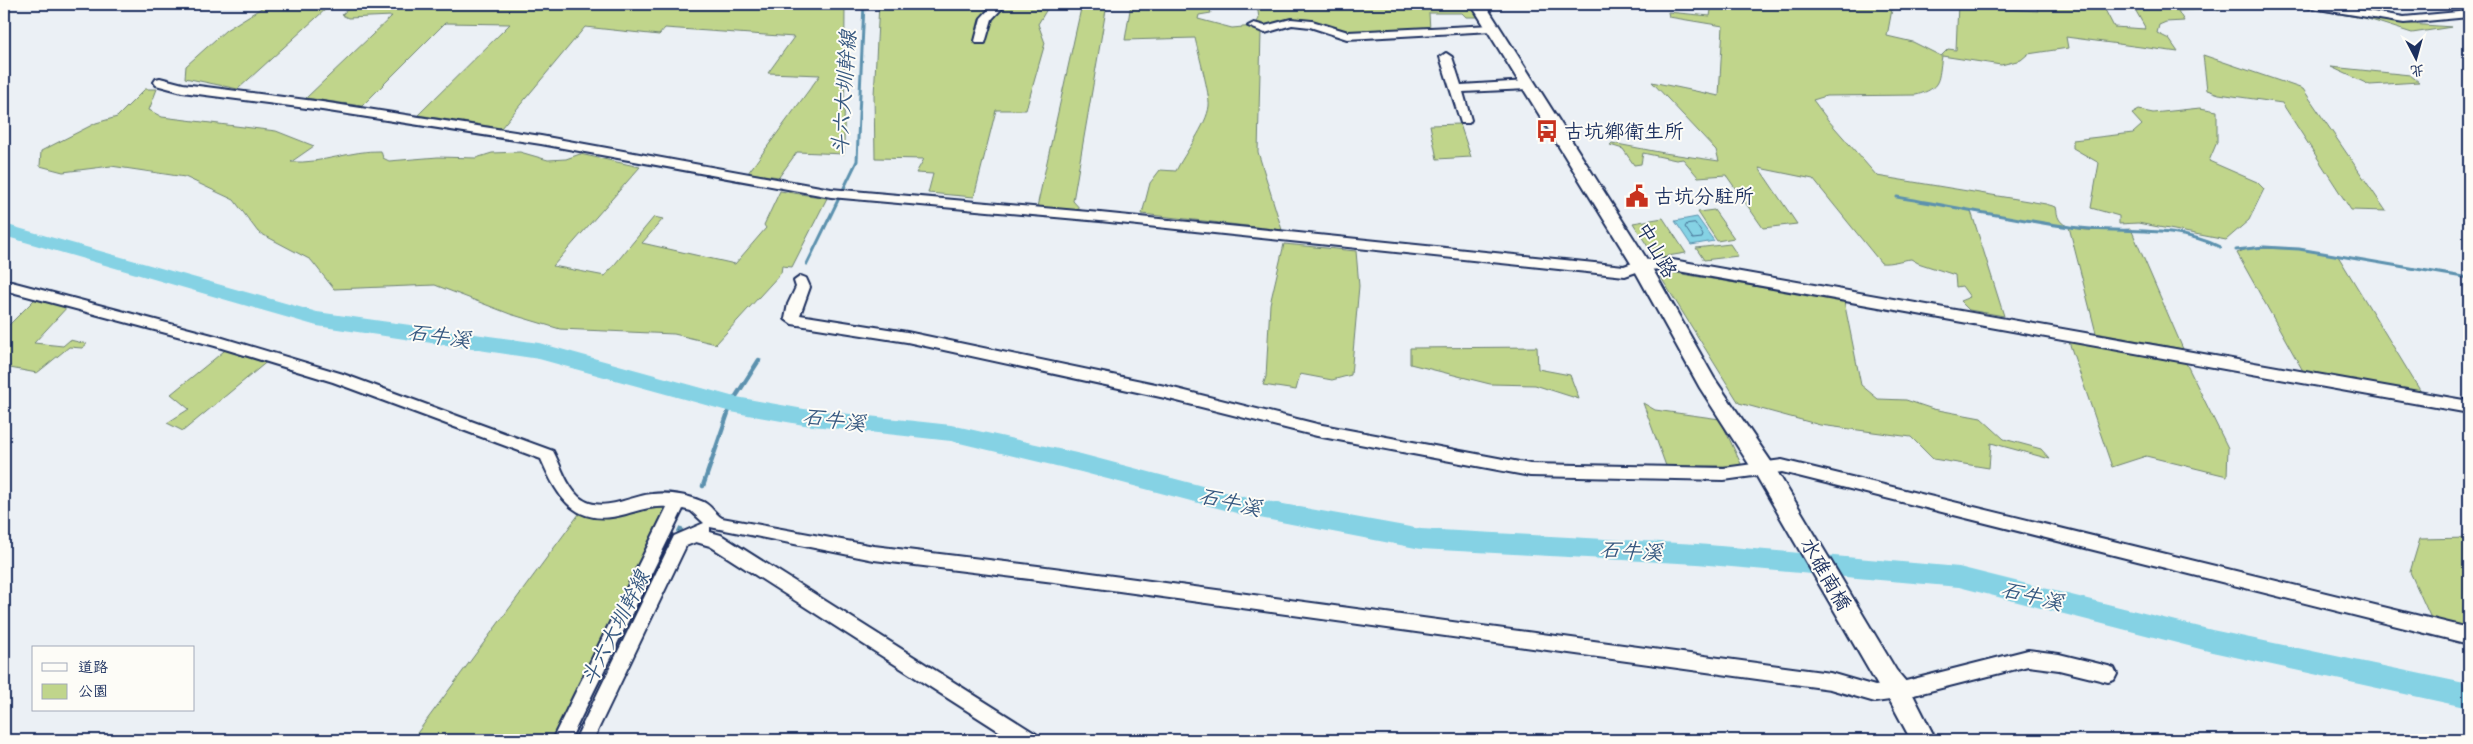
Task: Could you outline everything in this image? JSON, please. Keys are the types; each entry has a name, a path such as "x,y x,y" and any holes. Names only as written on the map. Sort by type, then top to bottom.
{"main road":[{"name":"中山路","path":"1478,4 1641,265 1707,383 1764,469"},
{"name":"水碓南橋","path":"1764,469 1924,740"}],"street":[{"path":"981,41 987,18 1000,4"},
{"path":"2306,4 2404,20 2469,14"},
{"path":"1254,26 1265,30 1291,22 1312,24 1347,36 1492,28"},
{"path":"1446,57 1465,120"},
{"path":"160,82 182,88 332,108 540,140 838,193 1100,217 1625,271 1641,265 1667,264 2469,407"},
{"path":"1456,89 1528,85"},
{"path":"801,281 803,287 795,304 792,319 939,344 1165,392 1317,430 1530,470 1724,474 1782,466 2065,538 2469,636"},
{"path":"4,285 216,341 338,378 547,455 560,485 572,502 580,507 596,511 618,509 657,500 696,506 710,519 874,553 1054,575 1820,680 1875,694 1892,684 2028,658 2059,662 2108,674"},
{"path":"561,740 677,504"},
{"path":"584,740 680,540 695,535 710,519"},
{"path":"695,535 715,540 1029,740"}],"green space":[{"path":"268,4 312,4 327,8 238,89 185,78 186,66 226,30"},
{"path":"352,4 845,4 844,154 797,152 779,177 748,173 820,75 768,73 794,37 665,28 659,35 585,27 501,128 418,115 510,24 445,23 362,106 306,98 392,16 348,18 342,15"},
{"path":"879,4 1074,4 1047,9 1038,24 1045,43 1026,110 996,110 974,197 928,193 933,174 916,173 924,159 875,158 874,95"},
{"path":"1082,4 1107,4 1073,201 1082,211 1037,207"},
{"path":"1131,4 1208,4 1211,13 1199,15 1198,19 1232,28 1254,26 1259,19 1257,4 1473,4 1481,17 1466,17 1462,13 1429,13 1430,30 1366,34 1348,33 1293,19 1282,20 1272,24 1261,32 1258,152 1282,230 1142,214 1150,183 1160,170 1176,171 1204,122 1209,100 1195,38 1125,40"},
{"path":"1712,4 1893,4 1887,36 1913,42 1941,56 1948,49 1956,50 1958,4 1988,4 1991,8 2038,11 2035,4 2102,4 2114,27 2146,29 2132,4 2217,4 2220,9 2178,11 2184,21 2166,22 2159,25 2157,33 2169,39 2178,52 2066,37 2068,48 2028,54 2021,60 2001,65 1942,56 1939,77 1935,86 1916,95 1826,96 1813,100 1877,176 2046,204 2056,207 2059,219 2071,227 2092,230 2131,229 2183,349 2096,333 2069,227 1971,211 2004,316 1969,310 1960,301 1970,297 1962,286 1956,287 1955,275 1911,259 1881,263 1813,179 1759,168 1797,224 1763,228 1726,175 1698,177 1683,159 1676,160 1643,153 1641,164 1634,165 1623,149 1610,145 1612,143 1719,161 1716,150 1652,82 1719,96 1723,26 1669,17 1668,12 1710,16"},
{"path":"2312,6 2410,24 2452,27 2412,33 2368,19 2312,9"},
{"path":"2203,55 2303,89 2386,211 2351,210 2282,103 2219,94 2207,90"},
{"path":"2331,67 2410,75 2419,82 2370,85"},
{"path":"145,89 157,89 149,110 162,117 276,131 314,146 291,162 314,161 370,151 381,151 383,158 389,161 438,157 476,158 492,153 520,152 548,160 566,159 580,154 640,167 553,266 605,276 654,217 663,219 642,243 735,264 766,228 764,225 780,191 827,198 792,267 782,266 781,273 716,344 674,334 560,329 510,314 435,285 334,289 311,260 258,232 234,200 185,177 111,166 63,172 40,166 41,151 96,123 117,117"},
{"path":"2200,108 2217,111 2217,142 2209,161 2257,182 2264,189 2249,220 2226,240 2138,223 2119,224 2119,216 2091,208 2099,163 2073,148 2073,140 2133,133 2142,125 2132,114 2139,110 2153,113"},
{"path":"1460,124 1471,157 1437,159 1430,125"},
{"path":"1714,210 1734,238 1717,241 1698,212"},
{"path":"1663,218 1686,253 1655,258 1633,223"},
{"path":"1284,244 1356,251 1359,286 1351,375 1332,380 1300,374 1296,390 1263,385 1266,377 1270,304"},
{"path":"1730,244 1738,256 1704,260 1696,248"},
{"path":"2249,248 2299,249 2338,256 2421,392 2303,371 2237,253"},
{"path":"1664,271 1844,301 1861,385 1878,399 1906,400 1933,409 1981,418 2004,439 2041,449 2050,459 1991,443 1989,468 1933,459 1911,437 1820,425 1739,403 1660,276"},
{"path":"36,298 69,305 34,343 63,346 70,340 87,344 82,348 69,347 37,373 10,368 4,374 4,330"},
{"path":"2069,342 2186,363 2228,448 2227,476 2146,456 2112,467"},
{"path":"229,347 269,360 183,431 167,423 189,409 171,394"},
{"path":"1537,347 1538,369 1570,375 1579,399 1535,385 1490,384 1410,364 1410,348"},
{"path":"1643,403 1655,410 1720,419 1742,466 1666,466"},
{"path":"677,504 597,651 555,740 412,740 582,510"},
{"path":"2469,538 2469,633 2434,625 2410,572 2420,539"}],"water":[{"path":"1697,217 1714,241 1691,245 1675,221"}],"waterway":[{"name":"斗六大圳幹線","path":"807,264 857,161 864,4"},
{"path":"1897,197 2070,227 2165,232 2184,235 2220,247"},
{"name":"石牛溪","path":"4,230 317,319 539,351 731,404 804,417 951,433 1081,463 1244,506 1421,539 1697,554 1959,577 2212,641 2469,696"},
{"path":"2236,250 2264,247 2299,249 2469,278"},
{"name":"斗六大圳幹線","path":"703,486 731,404 759,360"},
{"name":"斗六大圳幹線","path":"677,537 681,529"}],"place":[{"name":"古坑鄉衛生所","path":"1547,131"},
{"name":"古坑分駐所","path":"1637,196"}]}
